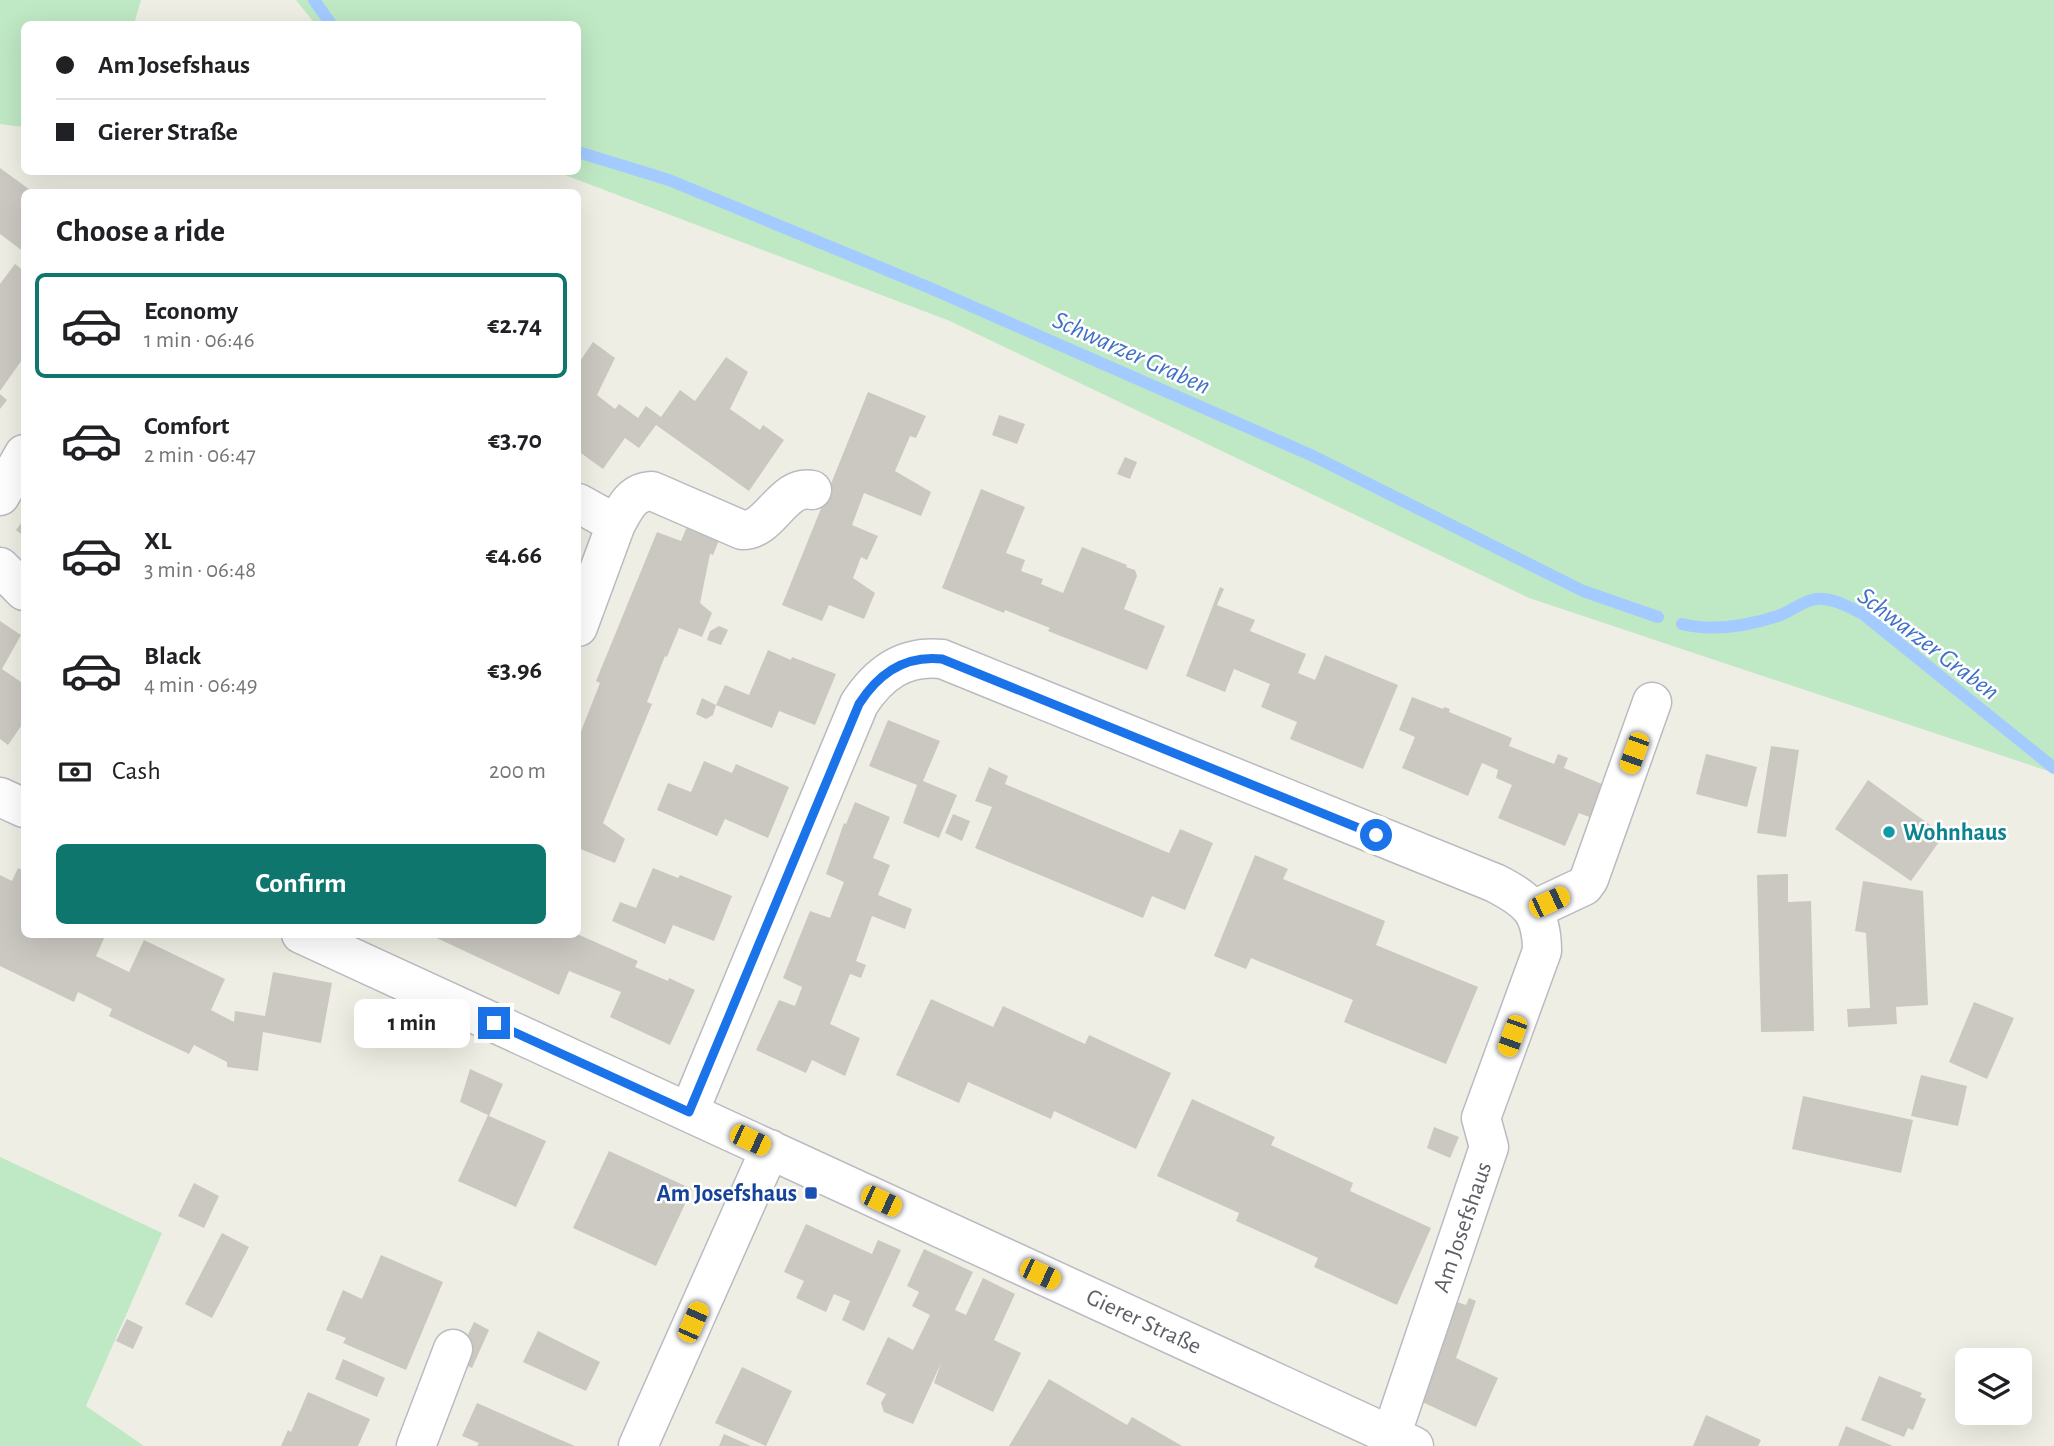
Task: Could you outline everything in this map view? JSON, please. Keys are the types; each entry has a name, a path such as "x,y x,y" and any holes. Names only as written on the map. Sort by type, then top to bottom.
{"street":[{"path":"0,496 21,459"},
{"path":"581,619 616,524 630,500 644,491 652,491 742,530 752,530 797,490 812,490"},
{"path":"581,505 616,524"},
{"path":"0,567 21,588"},
{"path":"689,1112 859,704 871,686 883,675 910,660 927,657 942,659 1495,883 1520,896 1533,910 1584,886 1589,879 1652,702"},
{"path":"0,797 21,807"},
{"name":"Am Josefshaus","path":"1402,1441 1489,1147 1481,1118 1542,951 1542,931 1533,910"},
{"name":"Gierer Straße","path":"320,938 352,945 689,1112 1402,1441"},
{"path":"638,1446 771,1149"},
{"path":"416,1446 453,1349"}],"green space":[{"path":"0,0 141,0 135,21 21,21 21,127 0,124"},
{"path":"296,0 2054,0 2054,773 1529,598 950,321 565,175 581,175 581,21 313,21"},
{"path":"0,1157 162,1233 86,1406 144,1446 0,1446"}],"building":[{"path":"0,168 29,189 21,189 21,250 0,234"},
{"path":"15,264 21,269 21,361 0,391 0,284"},
{"path":"593,342 615,358 597,395 615,409 619,404 638,418 646,406 661,417 680,390 695,401 726,357 748,372 730,409 760,430 763,425 784,440 749,491 656,425 639,448 625,438 603,469 581,453 581,360"},
{"path":"868,392 926,416 916,438 910,436 895,471 931,492 921,516 864,493 852,525 878,536 867,560 861,557 853,578 875,593 864,619 829,605 822,621 782,605"},
{"path":"0,394 7,400 0,409"},
{"path":"999,415 1025,424 1017,444 992,435"},
{"path":"1125,457 1137,462 1130,479 1117,474"},
{"path":"981,489 1025,507 1006,553 1025,560 1021,571 1043,579 1041,584 1063,593 1082,547 1135,570 1137,576 1124,609 1165,626 1147,670 1048,631 1050,628 1005,610 1004,613 942,588"},
{"path":"688,524 720,538 713,555 710,554 700,603 712,613 702,637 679,628 647,702 652,704 603,823 625,839 615,863 581,849 581,731 600,683 596,681 657,532 681,541"},
{"path":"1220,587 1224,589 1217,605 1255,620 1250,631 1306,654 1298,673 1315,680 1325,655 1398,685 1363,769 1290,739 1297,722 1261,707 1270,684 1234,669 1225,692 1186,676"},
{"path":"0,621 21,635 2,669 21,682 21,726 8,745 0,739"},
{"path":"719,626 728,630 721,645 707,640 710,631"},
{"path":"768,650 836,674 815,725 779,711 772,728 716,705 725,685 749,695"},
{"path":"1412,697 1443,709 1450,709 1449,712 1512,738 1509,746 1554,764 1558,754 1568,758 1564,768 1609,787 1597,820 1579,813 1565,846 1498,818 1512,785 1496,778 1498,770 1482,763 1468,796 1402,768 1415,737 1399,730"},
{"path":"702,698 716,705 713,715 706,719 696,714"},
{"path":"888,720 940,741 923,781 957,795 939,838 903,823 917,785 869,766"},
{"path":"1771,746 1799,750 1786,837 1757,833"},
{"path":"1706,754 1757,767 1747,807 1696,794"},
{"path":"704,761 732,773 736,764 789,787 768,838 725,819 717,836 657,810 668,783 691,792"},
{"path":"989,767 1008,776 1005,784 1169,853 1180,829 1213,843 1185,910 1152,896 1143,918 975,848 992,807 975,801"},
{"name":"Wohnhaus","path":"1868,780 1944,835 1911,881 1835,829"},
{"path":"855,802 890,817 873,858 890,865 878,895 912,909 905,929 872,916 856,961 866,965 861,978 850,974 830,1024 860,1038 845,1076 812,1060 806,1073 756,1050 779,1000 795,1006 802,987 783,978 810,911 830,918 844,882 826,874 844,823 846,824"},
{"path":"953,814 970,821 962,841 945,833"},
{"path":"1255,855 1288,869 1283,879 1385,921 1376,945 1478,987 1446,1064 1344,1022 1353,1000 1251,958 1246,969 1214,956"},
{"path":"18,868 21,870 21,938 104,938 96,956 129,972 144,940 225,979 211,1010 234,1022 235,1011 265,1016 273,972 332,983 321,1043 263,1032 258,1071 227,1067 227,1062 194,1045 189,1054 109,1016 112,1009 78,992 74,1002 0,966 0,875 12,881"},
{"path":"653,868 678,878 680,875 732,896 714,941 673,925 665,944 612,921 620,902 636,908"},
{"path":"1788,874 1788,902 1811,901 1814,1031 1761,1032 1757,875"},
{"path":"1863,881 1923,891 1928,1005 1896,1007 1897,1024 1848,1027 1847,1009 1870,1008 1866,933 1855,931"},
{"path":"581,936 638,961 635,967 695,990 670,1045 610,1017 621,992 569,971 559,995 437,938 581,938"},
{"path":"931,999 993,1027 1003,1006 1085,1044 1089,1035 1171,1073 1136,1149 1054,1111 1051,1119 968,1082 959,1103 896,1075"},
{"path":"1974,1002 2014,1018 1987,1079 1949,1062"},
{"path":"470,1069 503,1084 489,1116 546,1141 516,1207 458,1181 488,1115 460,1102"},
{"path":"1921,1075 1967,1086 1958,1126 1911,1116"},
{"path":"1803,1096 1913,1120 1901,1173 1792,1149"},
{"path":"1192,1099 1275,1137 1271,1145 1353,1183 1350,1191 1431,1228 1397,1305 1314,1267 1318,1258 1236,1221 1239,1213 1157,1176"},
{"path":"1434,1127 1459,1137 1450,1158 1427,1148"},
{"path":"609,1151 692,1189 656,1266 573,1228"},
{"path":"194,1183 219,1196 204,1228 178,1216"},
{"path":"806,1224 872,1254 878,1240 901,1250 864,1331 842,1320 850,1301 834,1294 826,1312 796,1298 804,1281 784,1272"},
{"path":"222,1233 249,1247 212,1318 185,1304"},
{"path":"924,1249 973,1272 955,1310 966,1315 983,1278 1015,1294 994,1340 1021,1353 993,1412 934,1383 941,1363 913,1424 884,1412 881,1403 886,1394 866,1384 888,1337 913,1350 930,1315 912,1306 919,1292 907,1286"},
{"path":"381,1255 443,1282 406,1370 343,1343 346,1338 326,1330 343,1290 362,1299"},
{"path":"1469,1298 1476,1301 1456,1358 1498,1378 1476,1427 1418,1400 1440,1353 1436,1352 1454,1301 1466,1305"},
{"path":"127,1319 143,1327 133,1349 116,1341"},
{"path":"474,1322 489,1330 472,1368 456,1360"},
{"path":"538,1331 600,1362 586,1391 523,1362"},
{"path":"343,1359 385,1378 377,1397 335,1379"},
{"path":"742,1367 792,1391 766,1446 715,1423"},
{"path":"1879,1376 1922,1393 1920,1397 1926,1399 1913,1430 1908,1428 1904,1437 1861,1420"},
{"path":"1049,1379 1127,1425 1132,1417 1182,1446 1009,1446"},
{"path":"308,1392 370,1419 358,1446 281,1446 288,1430 291,1432"},
{"path":"477,1403 575,1446 477,1446 479,1443 462,1436"},
{"path":"1706,1415 1761,1440 1758,1446 1693,1446"},
{"path":"1846,1426 1893,1446 1838,1446"},
{"path":"724,1434 751,1446 719,1446"}],"waterway":[{"name":"Schwarzer Graben","path":"314,0 329,21"},
{"name":"Schwarzer Graben","path":"581,153 669,180 930,288 1313,456 1583,591 1658,617"},
{"name":"Schwarzer Graben","path":"1682,624 1706,628 1730,627 1778,616 1812,600 1838,602 1863,614 2054,768"}],"place":[{"name":"Wohnhaus","path":"1889,832"},
{"name":"Am Josefshaus","path":"811,1193"}],"route":[{"path":"494,1023 689,1112 859,704 871,686 883,675 910,660 927,657 942,659 1376,835"}]}
